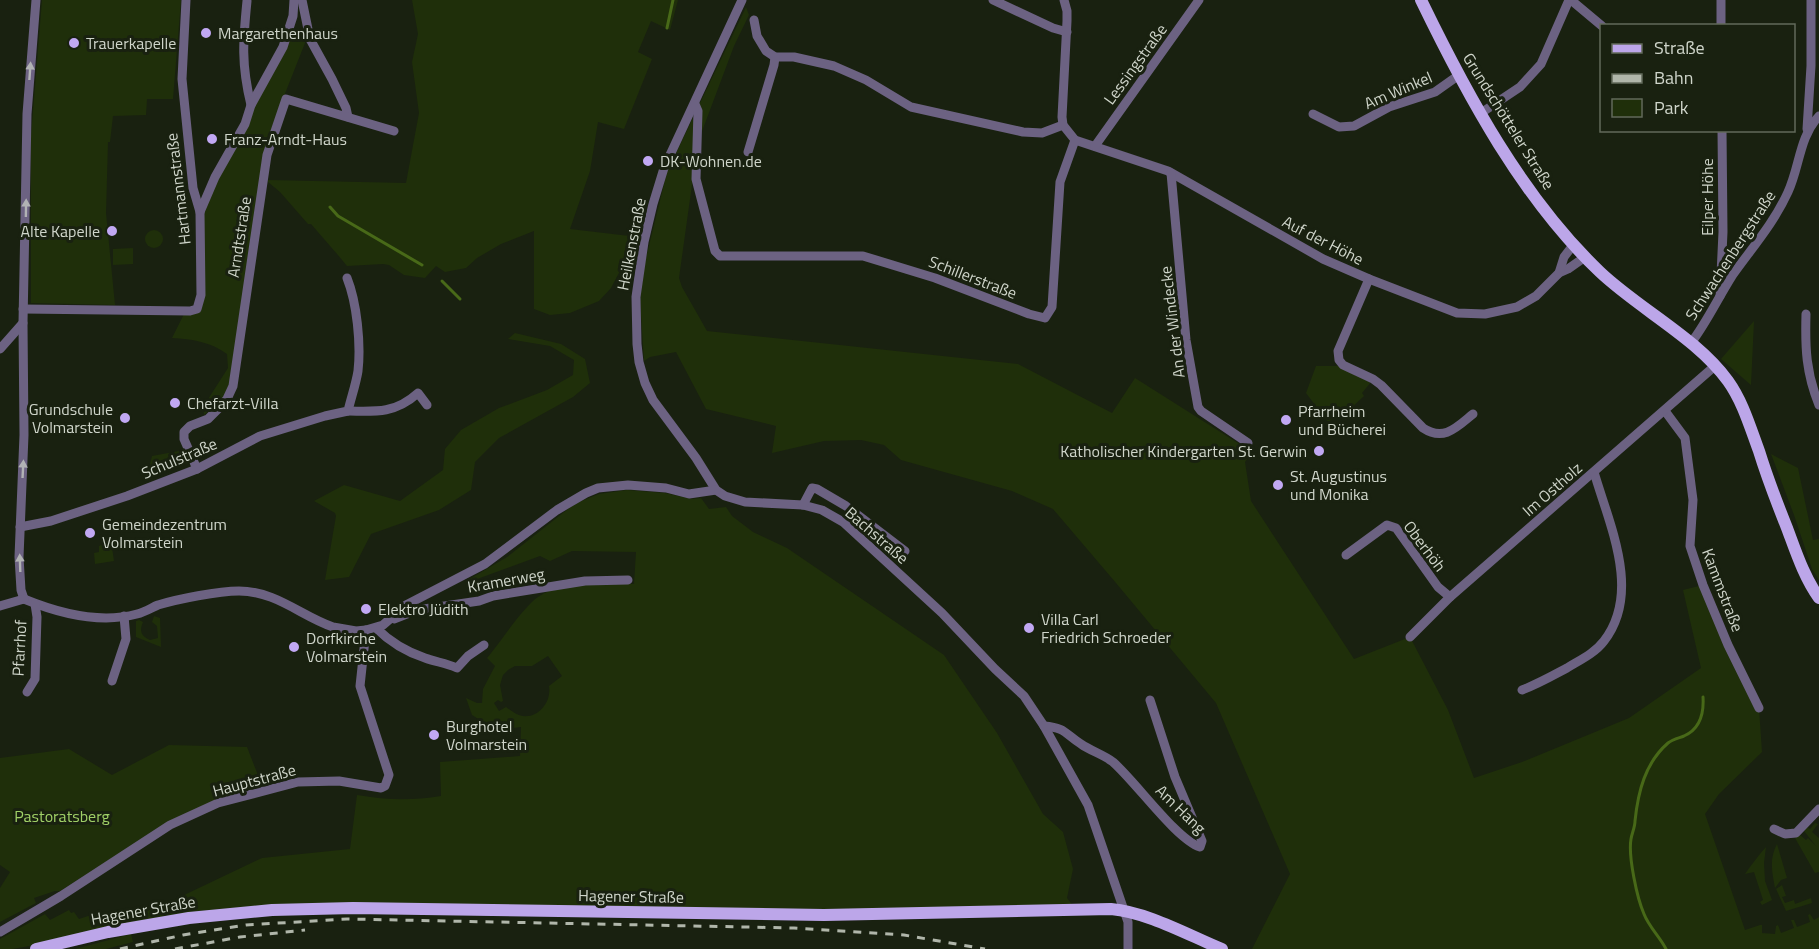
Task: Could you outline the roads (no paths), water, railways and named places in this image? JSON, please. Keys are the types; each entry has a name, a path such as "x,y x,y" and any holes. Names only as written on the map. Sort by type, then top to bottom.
{"main road":[{"name":"Grundschötteler Straße","path":"1421,0 1481,113 1530,188 1574,244 1618,288 1691,343 1716,365 1730,383 1740,402 1798,558 1819,598"},
{"name":"Hagener Straße","path":"36,949 108,932 189,918 272,909 373,908 824,915 1124,910 1222,949"}],"street":[{"path":"24,599 21,590 20,527 24,446 23,309 27,114 36,0"},
{"name":"Hartmannstraße","path":"23,309 190,311 197,309 201,295 200,212 193,188 183,90 186,0"},
{"path":"247,0 243,64 251,105"},
{"path":"200,212 215,177 245,124 251,105 283,47 293,16 294,0"},
{"path":"302,0 310,39 337,89 348,117"},
{"name":"Heilkenstraße","path":"716,489 696,458 652,400 639,363 636,297 644,242 664,168 742,0"},
{"path":"993,0 1053,28 1067,32"},
{"path":"1064,0 1067,11 1067,32 1062,103 1063,125 1075,140"},
{"name":"Lessingstraße","path":"1095,146 1199,0"},
{"path":"1481,113 1520,87 1541,64 1570,0 1600,24"},
{"path":"1721,0 1721,24"},
{"path":"1806,131 1811,57 1811,0"},
{"path":"754,20 757,36 766,51 775,57 794,57 834,66 866,80 911,107 1023,132 1042,134 1063,125"},
{"path":"748,152 775,57"},
{"name":"Am Winkel","path":"1313,114 1339,127 1354,126 1389,106 1435,92 1459,75"},
{"name":"Arndtstraße","path":"197,469 184,439 184,432 189,426 208,419 227,399 233,386 267,155 286,99 394,131"},
{"name":"Schillerstraße","path":"695,104 698,111 696,179 716,251 720,255 863,256 935,278 1045,318 1052,307 1060,183 1075,140"},
{"name":"Schwachenbergstraße","path":"1691,343 1788,192 1806,131 1819,116"},
{"name":"Eilper Höhe","path":"1719,299 1723,232 1722,132"},
{"name":"Auf der Höhe","path":"1075,140 1172,173 1310,253 1369,279 1450,310 1474,315 1496,313 1517,307 1536,296 1559,273 1568,270 1585,257"},
{"name":"An der Windecke","path":"1172,173 1186,340 1198,407 1248,443"},
{"name":"Auf der Höhe","path":"1559,273 1564,257 1574,244"},
{"path":"347,278 351,290 359,352 358,372 348,411"},
{"path":"1369,279 1338,351 1339,360 1343,365 1373,379 1423,428 1433,433 1451,432 1473,414"},
{"path":"1806,314 1805,354 1813,391 1819,405"},
{"path":"0,349 23,323"},
{"name":"Im Ostholz","path":"1410,637 1450,597 1716,365"},
{"name":"Schulstraße","path":"20,527 51,521 90,509 197,469 260,436 325,416 348,411 396,409 406,404 418,393 427,405"},
{"name":"Kammstraße","path":"1665,411 1685,438 1693,500 1690,546 1703,585 1728,645 1759,708"},
{"path":"1522,690 1537,685 1595,650 1610,632 1619,612 1622,591 1617,553 1594,472"},
{"path":"0,612 4,605 24,599 78,615 124,616 149,611 156,606 241,591 279,599 342,630 371,629 392,620 406,605 485,564 557,510 586,493 628,485 666,488 689,494 716,489"},
{"path":"803,506 812,488 817,489 846,506 905,551"},
{"name":"Bachstraße","path":"716,489 725,496 745,502 803,506 822,510 843,522 942,613 994,669 1024,696 1044,726 1088,805 1128,922 1128,949"},
{"name":"Oberhöh","path":"1346,555 1390,525 1396,528 1438,587 1450,597"},
{"name":"Kramerweg","path":"392,620 417,610 479,601 494,596 585,581 628,580"},
{"name":"Pfarrhof","path":"27,692 35,679 37,617 35,604"},
{"path":"112,681 126,639 124,616"},
{"path":"371,629 423,658 444,662 457,668 468,656 484,645"},
{"name":"Hauptstraße","path":"0,932 61,896 170,825 218,803 298,782 339,781 381,788 385,786 389,775 360,686 371,629"},
{"name":"Am Hang","path":"1044,726 1060,727 1079,743 1112,761 1174,828 1200,847 1202,843 1200,834 1175,777 1150,700"},
{"path":"1774,829 1785,834 1796,833 1819,808"}],"waterway":[{"path":"667,28 673,0"},
{"path":"330,207 338,216 422,265"},
{"path":"442,281 460,299"},
{"path":"1666,949 1646,919 1641,907 1632,866 1631,839 1641,789 1648,769 1668,743 1694,729 1702,715 1703,697"}],"railway":[{"path":"120,949 183,935 246,925 347,919 794,928 904,935 985,949"},
{"path":"175,949 240,937 305,930"}],"place":[{"name":"Margarethenhaus","path":"206,33"},
{"name":"Trauerkapelle","path":"74,43"},
{"name":"Franz-Arndt-Haus","path":"212,139"},
{"name":"DK-Wohnen.de","path":"648,161"},
{"name":"Alte Kapelle","path":"112,231"},
{"name":"Chefarzt-Villa","path":"175,403"},
{"name":"Grundschule Volmarstein","path":"125,418"},
{"name":"Pfarrheim und Bücherei","path":"1286,420"},
{"name":"Katholischer Kindergarten St. Gerwin","path":"1319,451"},
{"name":"St. Augustinus und Monika","path":"1278,485"},
{"name":"Gemeindezentrum Volmarstein","path":"90,533"},
{"name":"Elektro Jüdith","path":"366,609"},
{"name":"Villa Carl Friedrich Schroeder","path":"1029,628"},
{"name":"Dorfkirche Volmarstein","path":"294,647"},
{"name":"Burghotel Volmarstein","path":"434,735"}],"park label":[{"name":"Pastoratsberg","path":"62,816"}]}
